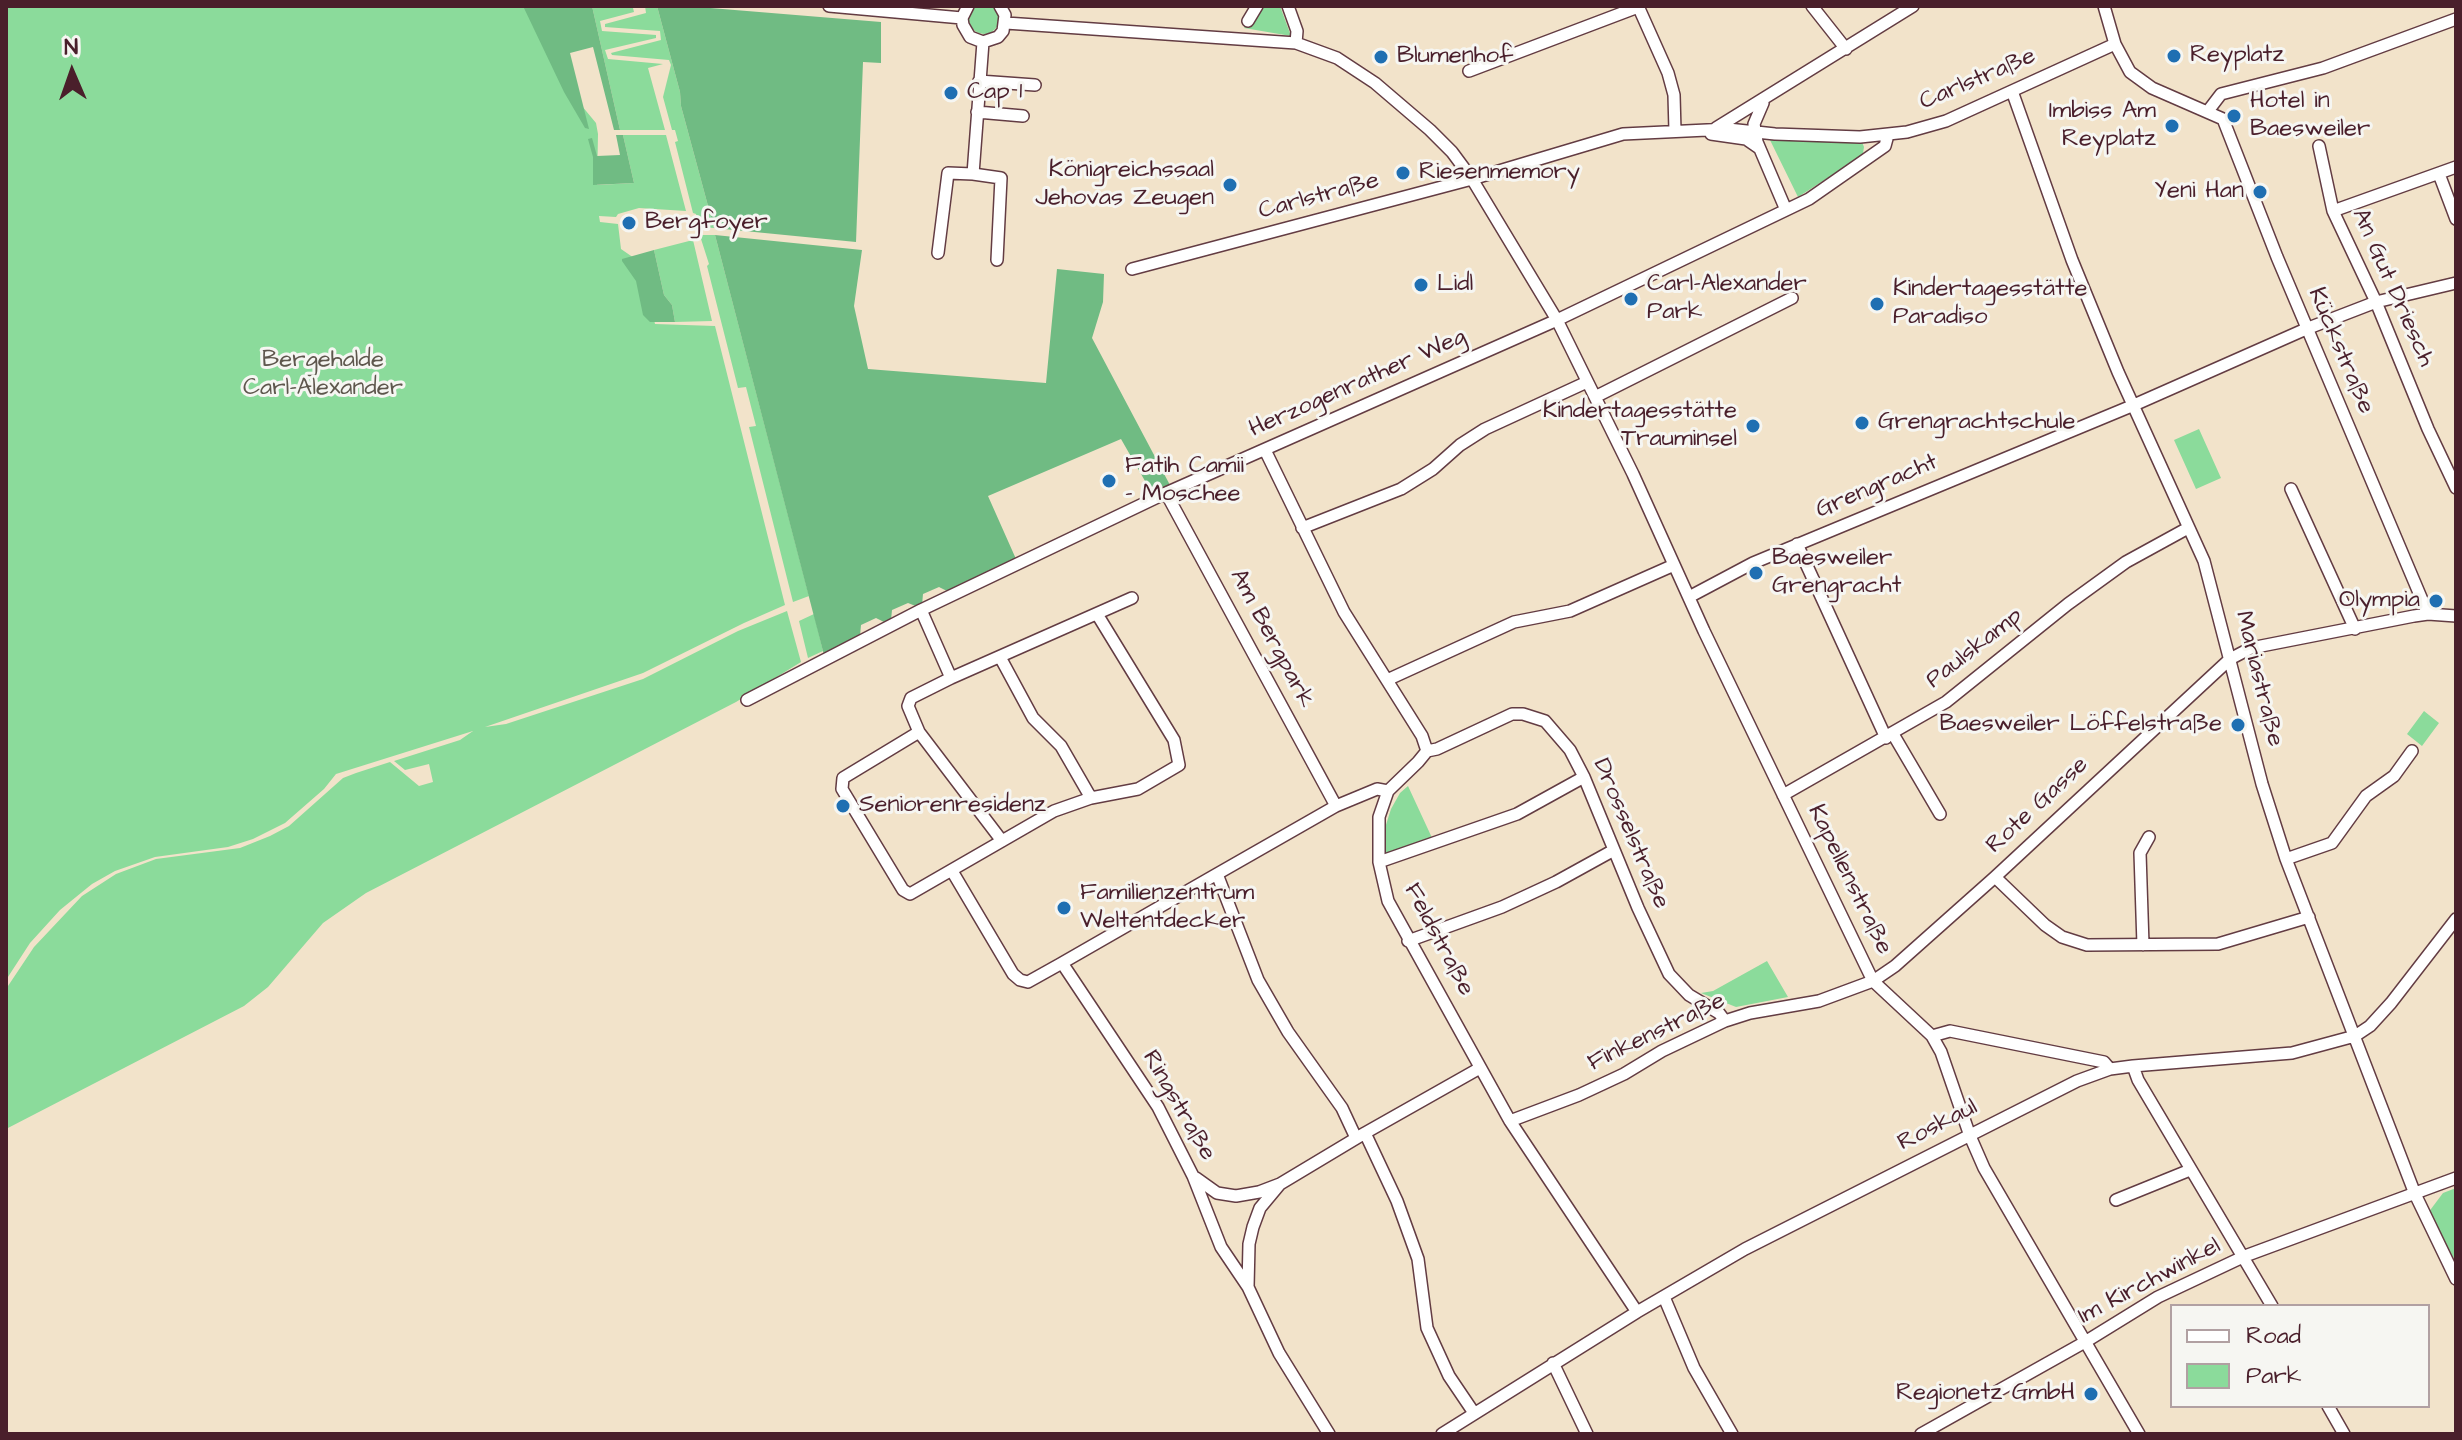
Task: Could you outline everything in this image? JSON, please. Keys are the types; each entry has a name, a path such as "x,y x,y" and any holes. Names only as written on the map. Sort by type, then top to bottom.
{"street":[{"path":"829,6 962,18"},
{"path":"968,6 962,18 963,25 970,37 983,42 998,37 1006,23 1000,6"},
{"path":"1248,21 1257,6"},
{"path":"1288,6 1297,31 1296,43"},
{"path":"1469,71 1638,6 1668,73 1674,95 1675,131"},
{"path":"1812,6 1846,49"},
{"path":"1704,132 1725,124 1913,6"},
{"path":"2104,6 2115,44 2130,72 2142,82 2208,111 2221,94 2323,68 2456,19"},
{"name":"Kapellenstraße","path":"1006,23 1296,43 1337,58 1375,83 1430,130 1472,179 1557,320 1873,981 1932,1036 1948,1069 1984,1168 2139,1434"},
{"path":"973,174 983,42"},
{"name":"Carlstraße","path":"1704,132 1728,129 1860,137 1888,135 1946,121 2115,44"},
{"path":"979,81 1035,85"},
{"name":"Mariastraße","path":"2012,91 2072,260 2118,372 2204,561 2262,784 2286,859 2415,1194 2456,1279"},
{"path":"1772,95 1757,111 1754,124 1759,148 1786,210"},
{"name":"Kückstraße","path":"2208,111 2223,119 2306,329 2428,614"},
{"path":"977,112 1023,116"},
{"name":"Carlstraße","path":"1132,269 1472,179 1609,138 1651,131 1704,132 1746,139 1759,148"},
{"name":"Herzogenrather Weg","path":"747,700 921,610 1166,493 1557,320 1809,199 1885,146 1888,135"},
{"name":"An Gut Driesch","path":"2319,146 2333,211 2456,488"},
{"path":"2333,211 2456,167"},
{"path":"938,253 948,173 973,174 1001,178 997,260"},
{"path":"2439,174 2456,219"},
{"name":"Grengracht","path":"1689,597 1753,563 2134,405 2306,329 2376,302 2456,283"},
{"path":"1595,397 1792,298"},
{"path":"1302,528 1401,489 1485,429 1587,382"},
{"path":"952,871 1013,974 1028,982 1336,806 1377,789 1388,791 1427,751 1422,736 1344,612 1265,450"},
{"path":"2291,489 2355,629"},
{"name":"Am Bergpark","path":"1166,493 1336,806"},
{"name":"Paulskamp","path":"1783,795 1946,702 2068,604 2126,562 2188,528"},
{"path":"1797,544 1890,736 1940,814"},
{"path":"1387,680 1514,622 1570,611 1674,565"},
{"path":"1002,841 919,732 908,706 911,698 1132,598"},
{"path":"921,610 951,678"},
{"path":"919,732 843,778 842,789 903,890 910,894 1054,811 1091,798 1138,789 1179,765 1174,740 1097,614"},
{"path":"2230,659 2251,648 2428,614 2456,616"},
{"path":"1000,657 1033,718 1061,746 1091,798"},
{"name":"Rote Gasse","path":"1873,981 1895,966 1995,877 2230,659"},
{"name":"Drosselstraße","path":"1427,751 1512,714 1545,721 1570,750 1584,777 1669,974 1689,995 1719,1013 1725,1021"},
{"path":"2286,859 2332,843 2366,796 2394,776 2412,751"},
{"path":"1379,862 1517,814 1584,777"},
{"name":"Feldstraße","path":"1388,791 1379,817 1379,862 1388,901 1510,1121 1637,1312"},
{"path":"2143,945 2140,853 2149,837"},
{"path":"1408,941 1502,907 1614,850"},
{"path":"1217,874 1258,980 1288,1032 1361,1135 1397,1201 1418,1259 1427,1328 1449,1376 1474,1413"},
{"path":"1995,877 2045,925 2062,937 2087,945 2218,944 2309,917"},
{"name":"Roskaul","path":"1450,1432 1474,1413 1553,1363 1788,1226 2077,1081 2110,1069 2133,1066 2292,1053 2355,1036 2370,1026 2391,1003 2456,919"},
{"name":"Ringstraße","path":"1062,963 1158,1107 1193,1176 1221,1247 1248,1287 1279,1353 1329,1434"},
{"name":"Finkenstraße","path":"1510,1121 1579,1095 1725,1021 1750,1013 1819,1001 1873,981"},
{"path":"1932,1036 1950,1031 2104,1062 2110,1069"},
{"path":"2133,1066 2190,1170 2245,1256 2271,1304"},
{"path":"1193,1176 1217,1193 1236,1196 1259,1192 1280,1184 1480,1068"},
{"path":"2116,1200 2190,1170"},
{"name":"Im Kirchwinkel","path":"1921,1434 2085,1342 2158,1297 2245,1256 2456,1178"},
{"path":"1248,1287 1249,1244 1253,1227 1260,1208 1280,1184"},
{"path":"1664,1297 1694,1368 1732,1434"},
{"path":"1553,1363 1587,1434"},
{"path":"2329,1408 2344,1434"}],"green space":[{"path":"984,4 995,8 999,19 995,30 984,34 973,30 969,19 973,8"},
{"name":"Bergehalde Carl-Alexander","path":"6,6 527,6 572,94 596,123 597,185 634,183 623,135 666,135 686,211 639,208 616,217 599,216 600,222 618,224 621,249 634,258 655,324 715,326 785,605 643,673 485,727 506,724 643,679 738,631 787,611 801,662 736,702 366,893 323,923 268,987 244,1006 6,1129 6,989 34,947 82,896 116,874 156,859 240,848 270,836 289,826 343,778 356,773 390,762 419,786 433,782 429,764 405,770 394,761 460,740 473,731 336,774 324,789 285,823 253,839 228,847 155,857 115,871 92,884 60,910 30,943 6,980"},
{"path":"523,6 592,6 620,130 614,130 593,47 570,53 589,129 585,128 564,92"},
{"path":"592,6 633,8 634,12 600,21 602,31 656,35 656,38 605,50 608,59 663,64 648,68 665,130 620,130"},
{"path":"645,6 657,6 714,228 699,227 693,213 675,142 678,141 663,97 671,65 669,60 611,53 661,40 660,31 605,27 605,24 646,13"},
{"path":"657,6 881,22 881,63 863,62 856,242 714,228"},
{"path":"1258,6 1280,6 1291,36 1244,28"},
{"path":"616,135 623,135 634,183 593,185 593,157 588,139 592,138 597,156 620,155"},
{"path":"1770,140 1862,142 1864,147 1857,159 1798,197"},
{"path":"702,235 715,235 809,596 793,602 749,427 756,426 746,387 738,388"},
{"path":"715,235 862,250 854,306 868,369 1046,383 1057,269 1104,274 1103,302 1092,338 1171,487 1153,495 1121,439 988,496 1016,559 949,592 939,587 923,594 922,605 918,607 908,603 892,610 891,620 886,623 876,618 861,625 860,636 824,655"},
{"path":"693,240 712,321 675,322 672,305 664,295 654,250"},
{"path":"654,250 664,295 672,305 675,322 650,322 643,315 636,281 622,261"},
{"path":"2199,429 2221,478 2196,489 2174,440"},
{"path":"814,614 823,651 808,658 799,621"},
{"path":"2424,711 2439,723 2422,746 2407,734"},
{"path":"1408,786 1433,840 1386,854 1385,828 1391,809"},
{"path":"1767,961 1788,997 1736,1007 1701,993 1713,991"},
{"path":"2456,1188 2456,1262 2428,1213 2443,1193"}],"place":[{"name":"Reyplatz","path":"2174,56"},
{"name":"Blumenhof","path":"1381,57"},
{"name":"Cap 1","path":"951,93"},
{"name":"Hotel in Baesweiler","path":"2234,116"},
{"name":"Imbiss Am Reyplatz","path":"2172,126"},
{"name":"Riesenmemory","path":"1403,173"},
{"name":"Königreichssaal Jehovas Zeugen","path":"1230,185"},
{"name":"Yeni Han","path":"2260,192"},
{"name":"Bergfoyer","path":"629,223"},
{"name":"Lidl","path":"1421,285"},
{"name":"Carl-Alexander Park","path":"1631,299"},
{"name":"Kindertagesstätte Paradiso","path":"1877,304"},
{"name":"Grengrachtschule","path":"1862,423"},
{"name":"Kindertagesstätte Trauminsel","path":"1753,426"},
{"name":"Fatih Camii - Moschee","path":"1109,481"},
{"name":"Baesweiler Grengracht","path":"1756,573"},
{"name":"Olympia","path":"2436,601"},
{"name":"Baesweiler Löffelstraße","path":"2238,725"},
{"name":"Seniorenresidenz","path":"843,806"},
{"name":"Familienzentrum Weltentdecker","path":"1064,908"},
{"name":"Regionetz GmbH","path":"2091,1394"}]}
